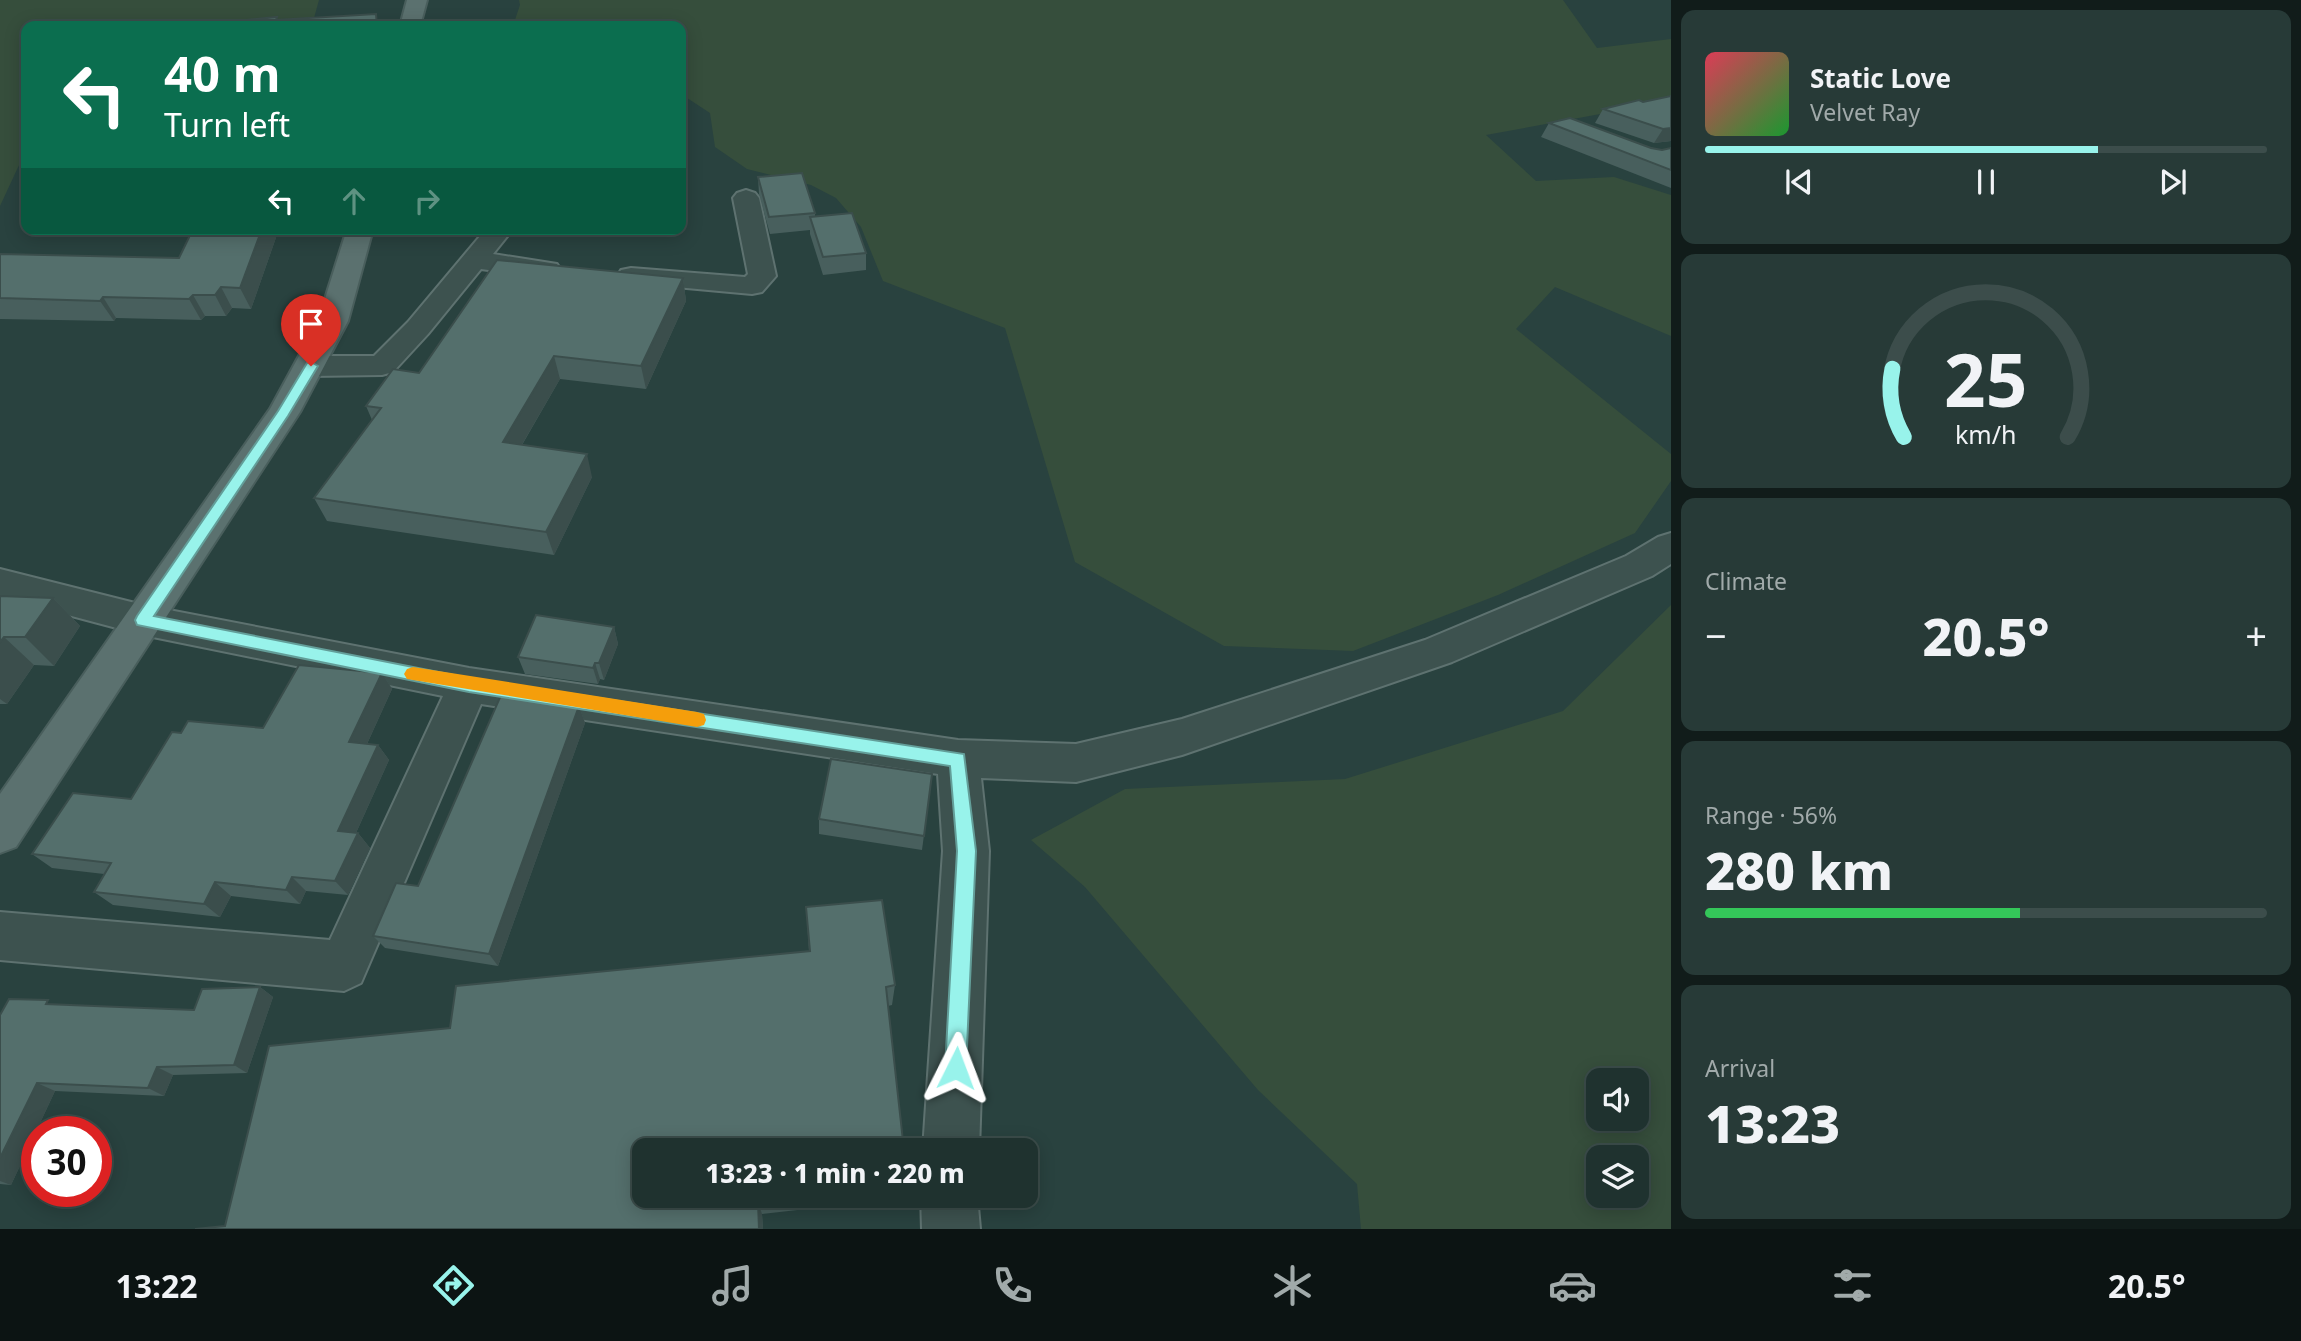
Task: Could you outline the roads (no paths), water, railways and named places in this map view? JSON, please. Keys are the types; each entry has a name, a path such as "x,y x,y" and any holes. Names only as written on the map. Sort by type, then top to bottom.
{"main road":[{"path":"411,21 416,0"},
{"path":"0,832 284,412 333,321 358,235"}],"street":[{"path":"476,260 591,273 752,286 762,276 746,198"},
{"path":"311,366 382,365 418,328 495,235"},
{"path":"0,583 143,620 469,685 958,759 1076,763 1182,737 1438,651 1639,566 1671,546"},
{"path":"0,936 344,966 469,685"},
{"path":"952,1138 966,851 958,759"},
{"path":"950,1208 951,1229"}]}
